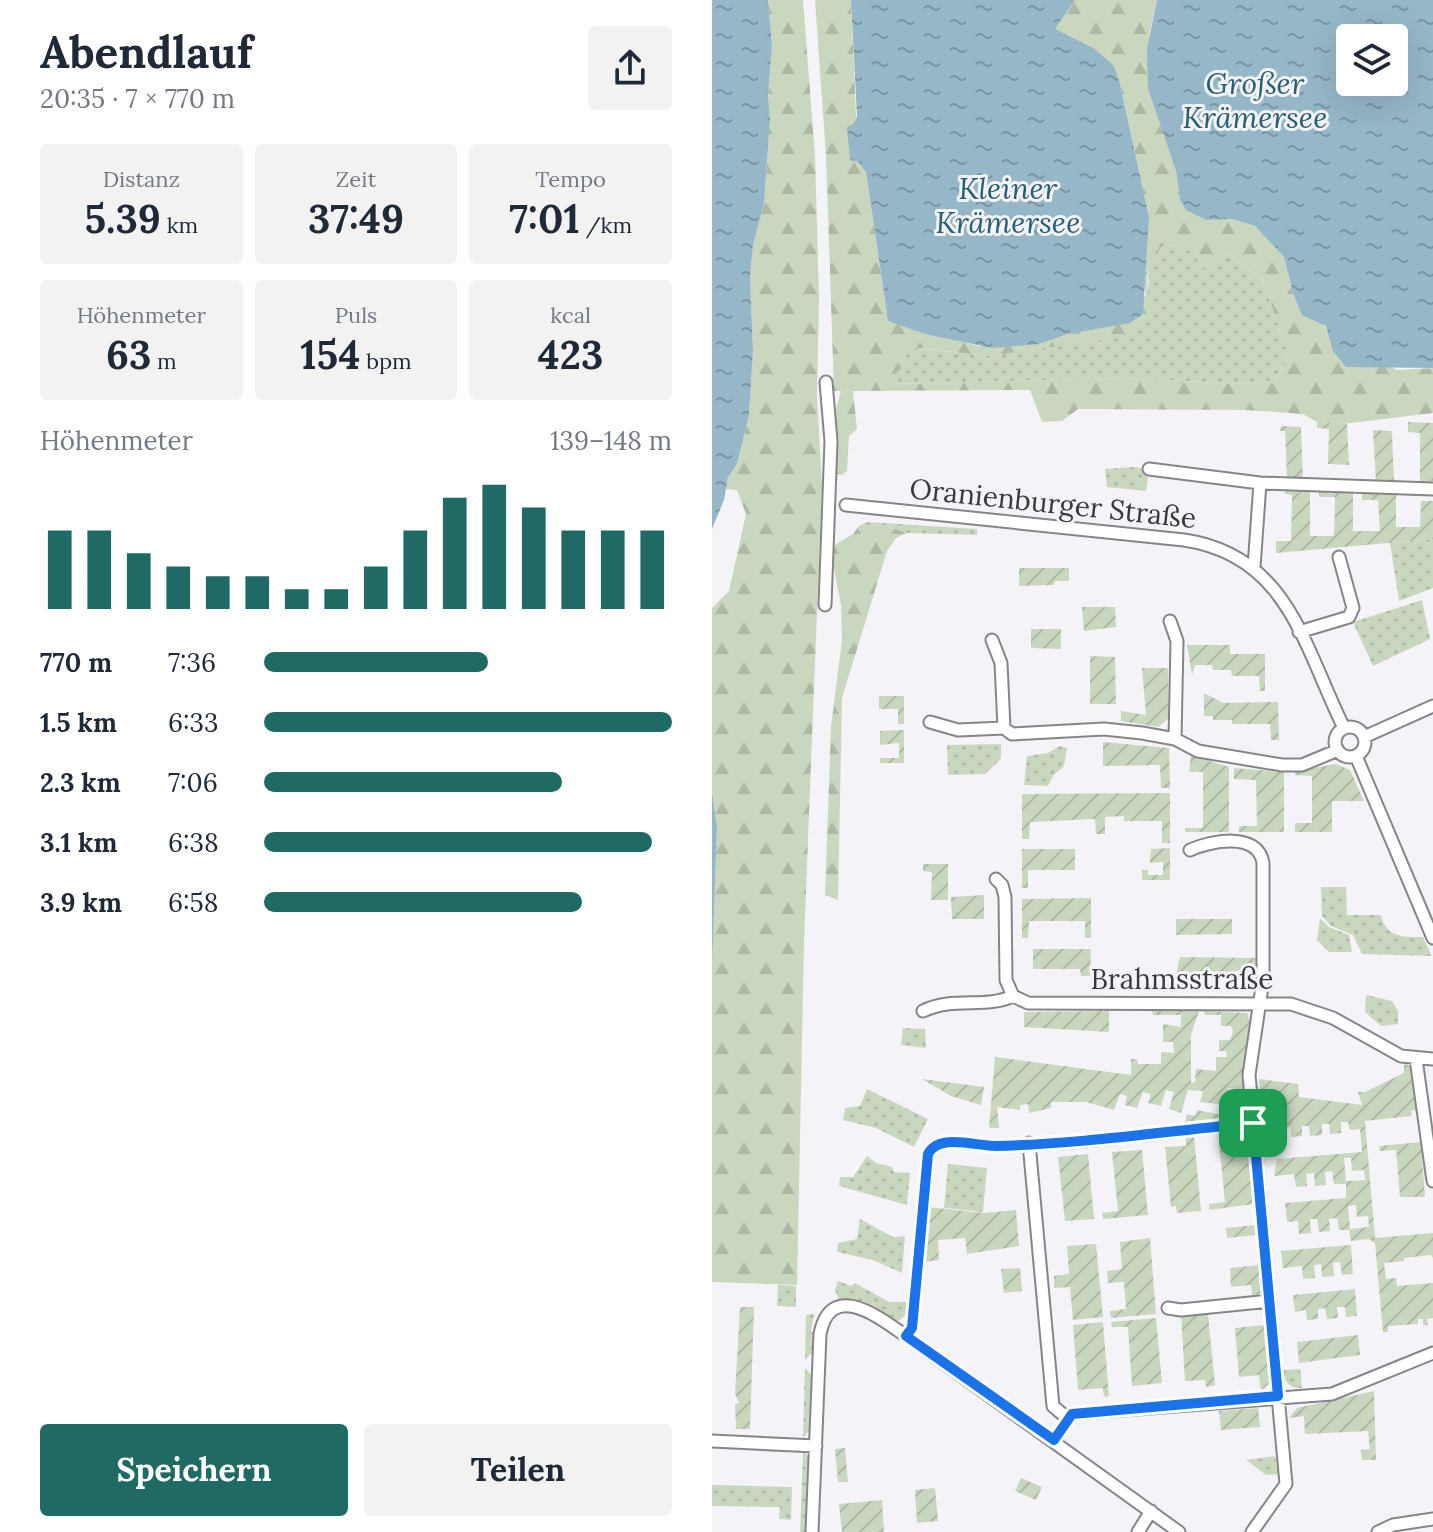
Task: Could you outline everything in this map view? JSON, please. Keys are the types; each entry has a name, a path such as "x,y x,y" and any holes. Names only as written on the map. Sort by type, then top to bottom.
{"street":[{"path":"825,605 831,441 826,382"},
{"path":"1149,469 1260,483 1433,489"},
{"path":"1254,567 1260,483"},
{"name":"Oranienburger Straße","path":"846,505 1197,542 1224,550 1254,567 1281,595 1344,728"},
{"path":"1299,632 1349,617 1353,608 1339,557"},
{"path":"1170,621 1177,641 1175,739"},
{"path":"992,640 1001,663 1004,728"},
{"path":"1364,737 1433,706"},
{"path":"930,722 958,730 1004,728 1012,734 1104,729 1175,739 1198,751 1282,765 1302,765 1338,750"},
{"path":"1354,727 1364,737 1364,748 1356,756 1344,755 1338,750 1336,738 1344,728 1354,727"},
{"path":"1356,756 1433,938"},
{"path":"1190,850 1207,842 1242,842 1261,854 1264,876 1261,1001 1249,1075 1286,1484 1252,1532"},
{"path":"996,879 1002,885 1005,897 1006,980 1013,996"},
{"name":"Brahmsstraße","path":"923,1011 942,1002 1002,1001 1013,996 1028,1003 1261,1001 1320,1012 1378,1046 1416,1059 1433,1059"},
{"path":"1416,1059 1433,1181"},
{"path":"906,1336 912,1328 928,1154 940,1142 996,1146 1253,1123"},
{"path":"1029,1143 1053,1406 1068,1419"},
{"path":"1168,1308 1181,1310 1270,1301"},
{"path":"812,1532 820,1334 823,1318 835,1308 852,1306 866,1309 906,1336 1179,1532"},
{"path":"1054,1440 1072,1414 1332,1394 1433,1353"},
{"path":"712,1441 816,1446"},
{"path":"1138,1532 1151,1511"},
{"path":"1378,1532 1393,1525 1433,1519"}],"green space":[{"path":"768,0 803,0 815,156 819,297 817,397 822,485 804,941 797,1285 712,1282 712,969 717,827 712,791 712,608 729,591 746,514 737,490 726,489 728,477 737,464 749,415 753,351 750,277 753,245 764,204 770,120 768,95 772,44"},
{"path":"815,0 851,0 858,162 866,172 888,321 978,346 1039,344 1067,334 1109,328 1146,299 1143,263 1149,217 1120,84 1114,71 1101,55 1055,29 1075,0 1157,0 1149,35 1148,89 1176,171 1180,200 1186,209 1206,220 1231,219 1255,226 1284,257 1293,293 1314,320 1321,321 1331,334 1397,370 1433,368 1433,413 1351,423 1317,422 1303,414 1245,410 1078,409 1062,421 1042,422 1030,390 853,391 857,429 849,436 847,471 842,475 833,473 834,416 841,391 834,391 826,156","holes":["1184,245 1205,269 1224,251 1263,280 1288,354 1276,381 1240,384 1124,378 889,384 890,378 901,369 910,347 987,356 1122,337 1144,324 1153,307 1147,283 1149,268 1162,246"]},
{"path":"1184,245 1194,254 1224,251 1263,280 1288,354 1276,381 1240,384 1124,378 888,384 889,378 901,369 909,347 987,356 1148,295 1149,261 1162,246"},
{"path":"1317,422 1347,423 1349,465 1328,464 1329,429 1317,428"},
{"path":"1408,422 1433,423 1433,481 1420,484 1420,433 1408,432"},
{"path":"1281,426 1301,427 1303,480 1287,479 1285,431 1280,431"},
{"path":"1373,430 1392,431 1394,484 1376,484"},
{"path":"1105,469 1149,469 1146,491 1107,487"},
{"path":"1285,489 1310,491 1310,536 1334,536 1335,497 1319,497 1319,492 1353,493 1353,531 1380,531 1378,500 1362,500 1362,494 1396,494 1396,527 1420,527 1421,501 1433,501 1433,539 1276,553 1276,541 1291,541 1292,495 1285,494"},
{"path":"867,522 977,529 977,535 907,533 881,524 859,526"},
{"path":"881,524 907,533 896,538 887,551 842,698 838,900 825,895 831,727 842,640 841,605 830,548 853,534 859,526"},
{"path":"1433,539 1433,588 1399,601 1390,543"},
{"path":"1019,568 1069,568 1069,581 1055,581 1054,585 1019,586"},
{"path":"1422,600 1430,639 1373,666 1353,622"},
{"path":"1082,607 1115,607 1116,627 1084,631"},
{"path":"1031,629 1061,629 1061,649 1031,648"},
{"path":"1187,645 1230,645 1230,654 1265,654 1265,691 1260,691 1259,676 1232,676 1231,670 1213,670 1212,665 1195,665 1192,675"},
{"path":"1090,656 1115,657 1116,704 1090,704"},
{"path":"1142,668 1168,668 1168,719 1158,727 1121,721 1121,711 1146,715"},
{"path":"1204,693 1223,703 1278,702 1279,740 1271,740 1270,724 1232,724 1232,720 1213,720 1213,716 1204,716"},
{"path":"879,696 904,696 904,724 898,724 898,709 879,709"},
{"path":"904,730 904,763 880,763 880,758 899,758 899,743 880,745 880,731"},
{"path":"1103,742 1169,748 1170,788 1161,788 1160,765 1103,766"},
{"path":"1001,744 1001,759 985,774 948,775 947,745"},
{"path":"1060,746 1067,748 1064,766 1048,786 1024,785 1027,756 1048,753"},
{"path":"1191,755 1229,767 1229,832 1185,832 1185,828 1203,828 1203,772 1189,772"},
{"path":"1336,764 1350,770 1364,801 1332,801 1332,832 1295,832 1295,823 1312,823 1312,776 1295,775 1295,771"},
{"path":"1234,768 1284,772 1284,832 1239,832 1239,826 1257,826 1256,780 1234,779"},
{"path":"1170,793 1170,843 1162,843 1162,821 1124,821 1124,816 1105,817 1105,834 1096,834 1095,819 1030,822 1029,839 1022,839 1022,794"},
{"path":"1170,848 1170,880 1142,880 1142,870 1148,870 1148,875 1163,875 1163,862 1150,863 1151,849"},
{"path":"1022,849 1075,849 1075,870 1028,870 1028,888 1022,888"},
{"path":"923,864 948,864 948,900 931,900 932,872 923,871"},
{"path":"1321,887 1346,887 1347,915 1381,915 1383,923 1396,935 1423,937 1432,956 1362,954 1353,935 1331,926 1322,916"},
{"path":"984,895 984,919 952,919 951,897"},
{"path":"1091,898 1091,938 1085,938 1085,921 1029,921 1028,938 1022,938 1022,899"},
{"path":"1320,918 1329,927 1349,935 1352,952 1329,952 1317,940"},
{"path":"1176,919 1232,919 1232,934 1176,935"},
{"path":"1033,949 1091,949 1090,976 1081,976 1080,969 1033,969"},
{"path":"1180,957 1259,958 1257,986 1254,986 1253,970 1236,971 1236,974 1176,975"},
{"path":"1366,995 1392,1001 1398,1011 1398,1024 1381,1026 1365,1012"},
{"path":"1109,1011 1109,1032 1024,1027 1024,1012"},
{"path":"1152,1011 1199,1011 1191,1035 1191,1082 1195,1083 1196,1069 1216,1071 1216,1057 1227,1057 1226,1051 1219,1051 1219,1040 1230,1040 1233,1032 1231,1026 1221,1026 1221,1015 1205,1015 1204,1011 1247,1013 1250,1027 1244,1090 1228,1088 1230,1108 1246,1108 1244,1115 1185,1122 1187,1114 1195,1116 1197,1110 1223,1115 1225,1105 1200,1102 1203,1091 1188,1090 1181,1113 1169,1109 1174,1092 1166,1090 1161,1106 1148,1103 1151,1094 1143,1092 1137,1108 1125,1105 1127,1096 1120,1094 1114,1110 1086,1102 1051,1102 1051,1108 1029,1113 1028,1104 1020,1105 1020,1110 997,1107 999,1128 989,1128 995,1057 1131,1075 1131,1059 1137,1059 1138,1064 1161,1064 1161,1052 1174,1053 1173,1042 1163,1042 1163,1024 1181,1027 1181,1015 1153,1015"},
{"path":"903,1028 925,1029 926,1048 901,1045"},
{"path":"1404,1064 1412,1066 1415,1073 1411,1077 1419,1119 1415,1110 1411,1110 1412,1116 1365,1121 1375,1238 1433,1233 1433,1258 1431,1255 1384,1263 1386,1279 1396,1278 1397,1286 1433,1283 1433,1318 1427,1319 1428,1325 1423,1325 1423,1319 1418,1319 1418,1324 1388,1326 1388,1332 1383,1332 1375,1243 1369,1239 1351,1241 1349,1230 1339,1230 1337,1218 1329,1219 1330,1231 1319,1232 1317,1219 1310,1219 1311,1233 1299,1234 1298,1221 1287,1222 1285,1203 1346,1198 1346,1184 1334,1184 1332,1171 1325,1172 1326,1185 1315,1186 1314,1173 1306,1174 1307,1186 1296,1187 1294,1174 1274,1176 1277,1159 1362,1152 1360,1129 1350,1130 1348,1122 1341,1122 1341,1133 1330,1134 1329,1124 1322,1124 1322,1135 1310,1136 1309,1126 1302,1126 1302,1136 1291,1137 1291,1127 1283,1128 1282,1122 1273,1123 1273,1131 1263,1132 1259,1079 1298,1084 1299,1097 1362,1105 1358,1092 1365,1092 1404,1073","holes":["1344,1158 1351,1158 1352,1171 1364,1170 1365,1180 1346,1181","1356,1205 1357,1217 1368,1216 1369,1227 1350,1229 1348,1206"]},
{"path":"922,1079 984,1087 981,1105 951,1096"},
{"path":"867,1089 928,1119 914,1147 876,1128 843,1120 845,1108 860,1106"},
{"path":"1238,1129 1245,1130 1248,1135 1254,1204 1209,1210 1209,1204 1225,1202 1219,1143 1238,1141"},
{"path":"1186,1136 1194,1136 1201,1211 1177,1213 1176,1206 1171,1207 1165,1147 1186,1146"},
{"path":"1421,1142 1425,1197 1400,1197 1396,1150 1380,1151 1379,1146"},
{"path":"1142,1150 1148,1215 1103,1219 1102,1213 1118,1211 1112,1152"},
{"path":"1088,1154 1094,1219 1065,1221 1058,1157"},
{"path":"867,1156 876,1163 892,1167 894,1172 910,1173 907,1205 839,1186 840,1177 853,1177"},
{"path":"948,1164 987,1168 983,1212 944,1208"},
{"path":"927,1207 984,1213 1016,1210 1019,1246 967,1254 965,1238 938,1240 939,1260 923,1262"},
{"path":"860,1219 893,1237 905,1236 902,1273 873,1260 837,1252 838,1243 857,1239"},
{"path":"1256,1225 1257,1235 1227,1238 1226,1228"},
{"path":"1150,1238 1156,1314 1111,1318 1110,1311 1126,1309 1124,1282 1108,1283 1107,1271 1122,1269 1120,1242"},
{"path":"1096,1244 1103,1317 1073,1320 1070,1287 1054,1288 1054,1276 1069,1274 1067,1246"},
{"path":"1351,1245 1353,1274 1342,1275 1340,1262 1333,1263 1334,1276 1322,1277 1321,1264 1314,1265 1315,1278 1303,1279 1302,1266 1283,1268 1281,1251"},
{"path":"1259,1265 1262,1291 1258,1298 1253,1299 1251,1285 1231,1287 1230,1268"},
{"path":"1020,1268 1022,1291 1004,1293 1001,1269"},
{"path":"838,1281 851,1286 855,1283 889,1302 909,1302 907,1314 898,1321 863,1301 840,1302 835,1290"},
{"path":"778,1285 796,1286 796,1307 777,1306"},
{"path":"1355,1289 1357,1316 1346,1317 1345,1307 1337,1307 1338,1318 1327,1319 1325,1308 1318,1309 1318,1319 1307,1320 1306,1310 1295,1312 1293,1295"},
{"path":"740,1307 754,1307 750,1429 736,1429"},
{"path":"814,1314 811,1332 815,1333 813,1352 805,1360 806,1315"},
{"path":"1208,1314 1215,1385 1206,1387 1205,1380 1185,1381 1181,1315"},
{"path":"1156,1318 1162,1383 1132,1386 1128,1327 1112,1327 1111,1322"},
{"path":"1103,1322 1109,1396 1104,1397 1103,1388 1078,1390 1073,1325"},
{"path":"1264,1325 1270,1383 1261,1391 1259,1375 1239,1377 1235,1328"},
{"path":"1358,1335 1360,1355 1299,1363 1297,1342"},
{"path":"805,1367 813,1378 812,1428 803,1437"},
{"path":"1300,1369 1302,1388 1291,1386 1283,1370"},
{"path":"1374,1391 1376,1460 1362,1460 1361,1450 1370,1449 1368,1431 1305,1434 1304,1416 1289,1418 1297,1408"},
{"path":"1258,1408 1260,1427 1221,1430 1219,1411"},
{"path":"845,1448 848,1482 838,1482 835,1449"},
{"path":"803,1451 811,1460 809,1532 800,1532"},
{"path":"1275,1456 1279,1474 1266,1475 1246,1460"},
{"path":"1021,1478 1042,1487 1036,1500 1015,1491"},
{"path":"712,1485 792,1487 791,1520 779,1519 780,1507 712,1506"},
{"path":"935,1488 938,1521 917,1523 915,1490"},
{"path":"882,1500 884,1532 842,1532 839,1504"}],"water":[{"path":"712,0 768,0 772,44 764,204 753,245 750,277 753,351 749,415 737,464 728,477 724,500 712,529"},
{"name":"Kleiner Krämersee","path":"851,0 1075,0 1055,29 1095,49 1114,66 1149,217 1143,314 1130,323 1067,334 1039,344 992,348 925,334 888,321 866,172 858,162 850,160 847,127 854,124 857,116"},
{"name":"Großer Krämersee","path":"1157,0 1433,0 1433,368 1346,367 1333,351 1326,326 1302,315 1284,257 1255,226 1232,219 1206,220 1186,210 1180,200 1176,171 1148,89 1147,48"},
{"path":"712,791 717,827 712,969"}],"route":[{"path":"1253,1123 1278,1396 1072,1414 1054,1440 906,1336 912,1328 928,1154 940,1142 996,1146 1253,1123"}]}
